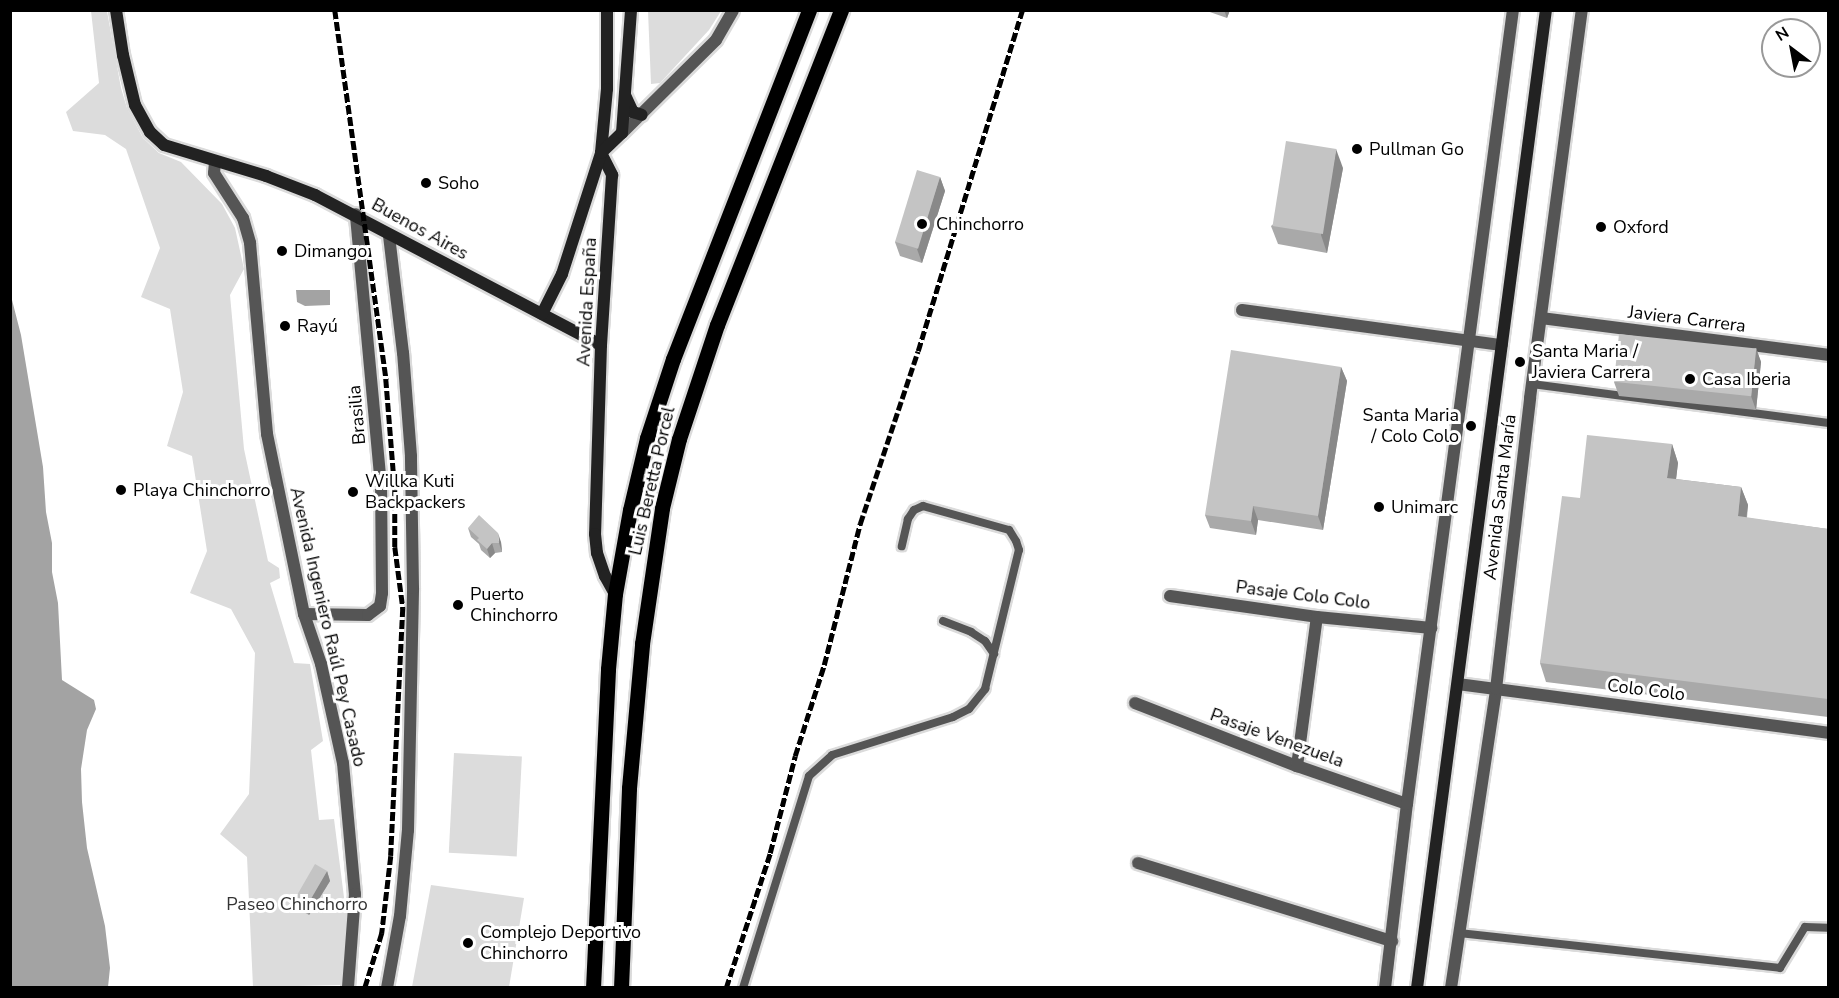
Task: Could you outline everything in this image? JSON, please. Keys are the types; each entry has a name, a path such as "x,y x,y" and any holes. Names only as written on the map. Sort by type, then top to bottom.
{"main road":[{"name":"Luis Beretta Porcel","path":"593,987 605,713 615,594 630,510 659,399 691,309 808,10"},
{"name":"Luis Beretta Porcel","path":"621,987 630,776 645,622 662,508 679,439 703,366 841,10"}],"street":[{"path":"116,10 135,105 150,132 164,145 215,162"},
{"name":"Avenida España","path":"607,10 607,89 601,153 612,175 601,345 595,534 597,553 604,576 615,594"},
{"path":"622,133 631,10"},
{"path":"542,314 562,274 601,153 716,40 733,10"},
{"path":"1386,987 1407,804 1513,10"},
{"name":"Avenida Santa María","path":"1418,987 1546,10"},
{"name":"Avenida Santa María","path":"1451,987 1496,689 1532,384 1582,10"},
{"path":"624,94 633,112 642,115"},
{"name":"Buenos Aires","path":"215,162 266,176 356,214 389,235 601,345"},
{"name":"Avenida Ingeniero Raúl Pey Casado","path":"215,162 214,173 243,218 250,243 267,434 304,614 321,664 343,763 355,894 348,987"},
{"name":"Brasilia","path":"304,614 368,615 380,606 382,593 381,486 356,214"},
{"path":"387,987 400,916 408,830 413,588 411,456 403,353 389,235"},
{"path":"1242,310 1502,345"},
{"name":"Javiera Carrera","path":"1541,318 1828,355"},
{"name":"Pasaje Colo Colo","path":"1170,596 1317,617 1431,628"},
{"path":"1297,766 1317,617"},
{"name":"Colo Colo","path":"1458,684 1828,733"},
{"name":"Pasaje Venezuela","path":"1135,703 1297,766 1407,804"},
{"path":"1138,863 1392,941"}],"lane":[{"path":"1532,384 1828,423"},
{"path":"743,987 809,776 832,755 953,717 969,709 985,689 1019,550 1009,530 923,506 914,510 908,519 902,546"},
{"path":"943,621 971,632 985,641 994,654"},
{"path":"1459,933 1780,968 1805,927 1828,928"}],"green space":[{"name":"Paseo Chinchorro","path":"91,11 107,11 121,88 127,108 143,138 159,153 181,162 222,204 235,228 244,269 230,295 244,449 268,561 279,568 280,578 270,583 294,663 310,664 323,741 311,750 319,820 334,819 346,913 341,985 253,987 247,857 220,834 249,794 255,653 231,609 190,593 207,551 192,456 167,446 183,392 170,309 141,297 160,248 126,149 105,135 73,131 66,112 99,83"},
{"path":"648,11 721,11 709,30 660,83 651,84"},
{"path":"454,753 522,757 517,856 449,853"},
{"name":"Complejo Deportivo Chinchorro","path":"431,885 524,898 509,987 412,987"}],"shaded area":[{"path":"296,290 330,290 330,305 305,306 297,302"},
{"path":"11,296 21,335 43,467 46,512 52,543 52,572 58,603 62,680 94,700 96,709 87,730 81,769 82,802 87,848 105,926 110,968 108,987 11,987"}],"building":[{"path":"1286,141 1336,149 1323,234 1273,226"},
{"path":"917,170 940,177 918,249 895,242"},
{"name":"Casa Iberia","path":"1619,334 1756,348 1751,396 1614,382"},
{"path":"1231,350 1341,367 1318,516 1253,506 1251,521 1205,515"},
{"path":"1587,435 1672,444 1667,478 1741,487 1738,516 1828,529 1828,699 1540,663 1562,496 1580,498"},
{"path":"479,515 498,533 499,543 492,543 487,549 468,528"},
{"path":"315,864 327,871 307,907 294,900"}],"railway":[{"path":"335,10 386,379 395,490 395,547 403,608 391,856 382,933 365,988"},
{"path":"726,988 770,853 795,756 824,665 860,524 918,351 1022,10"}],"place":[{"name":"Pullman Go","path":"1357,149"},
{"name":"Soho","path":"426,183"},
{"name":"Chinchorro","path":"922,224"},
{"name":"Oxford","path":"1601,227"},
{"name":"Dimango","path":"282,251"},
{"name":"Rayú","path":"285,326"},
{"name":"Santa Maria / Javiera Carrera","path":"1520,362"},
{"name":"Casa Iberia","path":"1690,379"},
{"name":"Santa Maria / Colo Colo","path":"1471,426"},
{"name":"Playa Chinchorro","path":"121,490"},
{"name":"Willka Kuti Backpackers","path":"353,492"},
{"name":"Unimarc","path":"1379,507"},
{"name":"Puerto Chinchorro","path":"458,605"},
{"name":"Complejo Deportivo Chinchorro","path":"468,943"}]}
